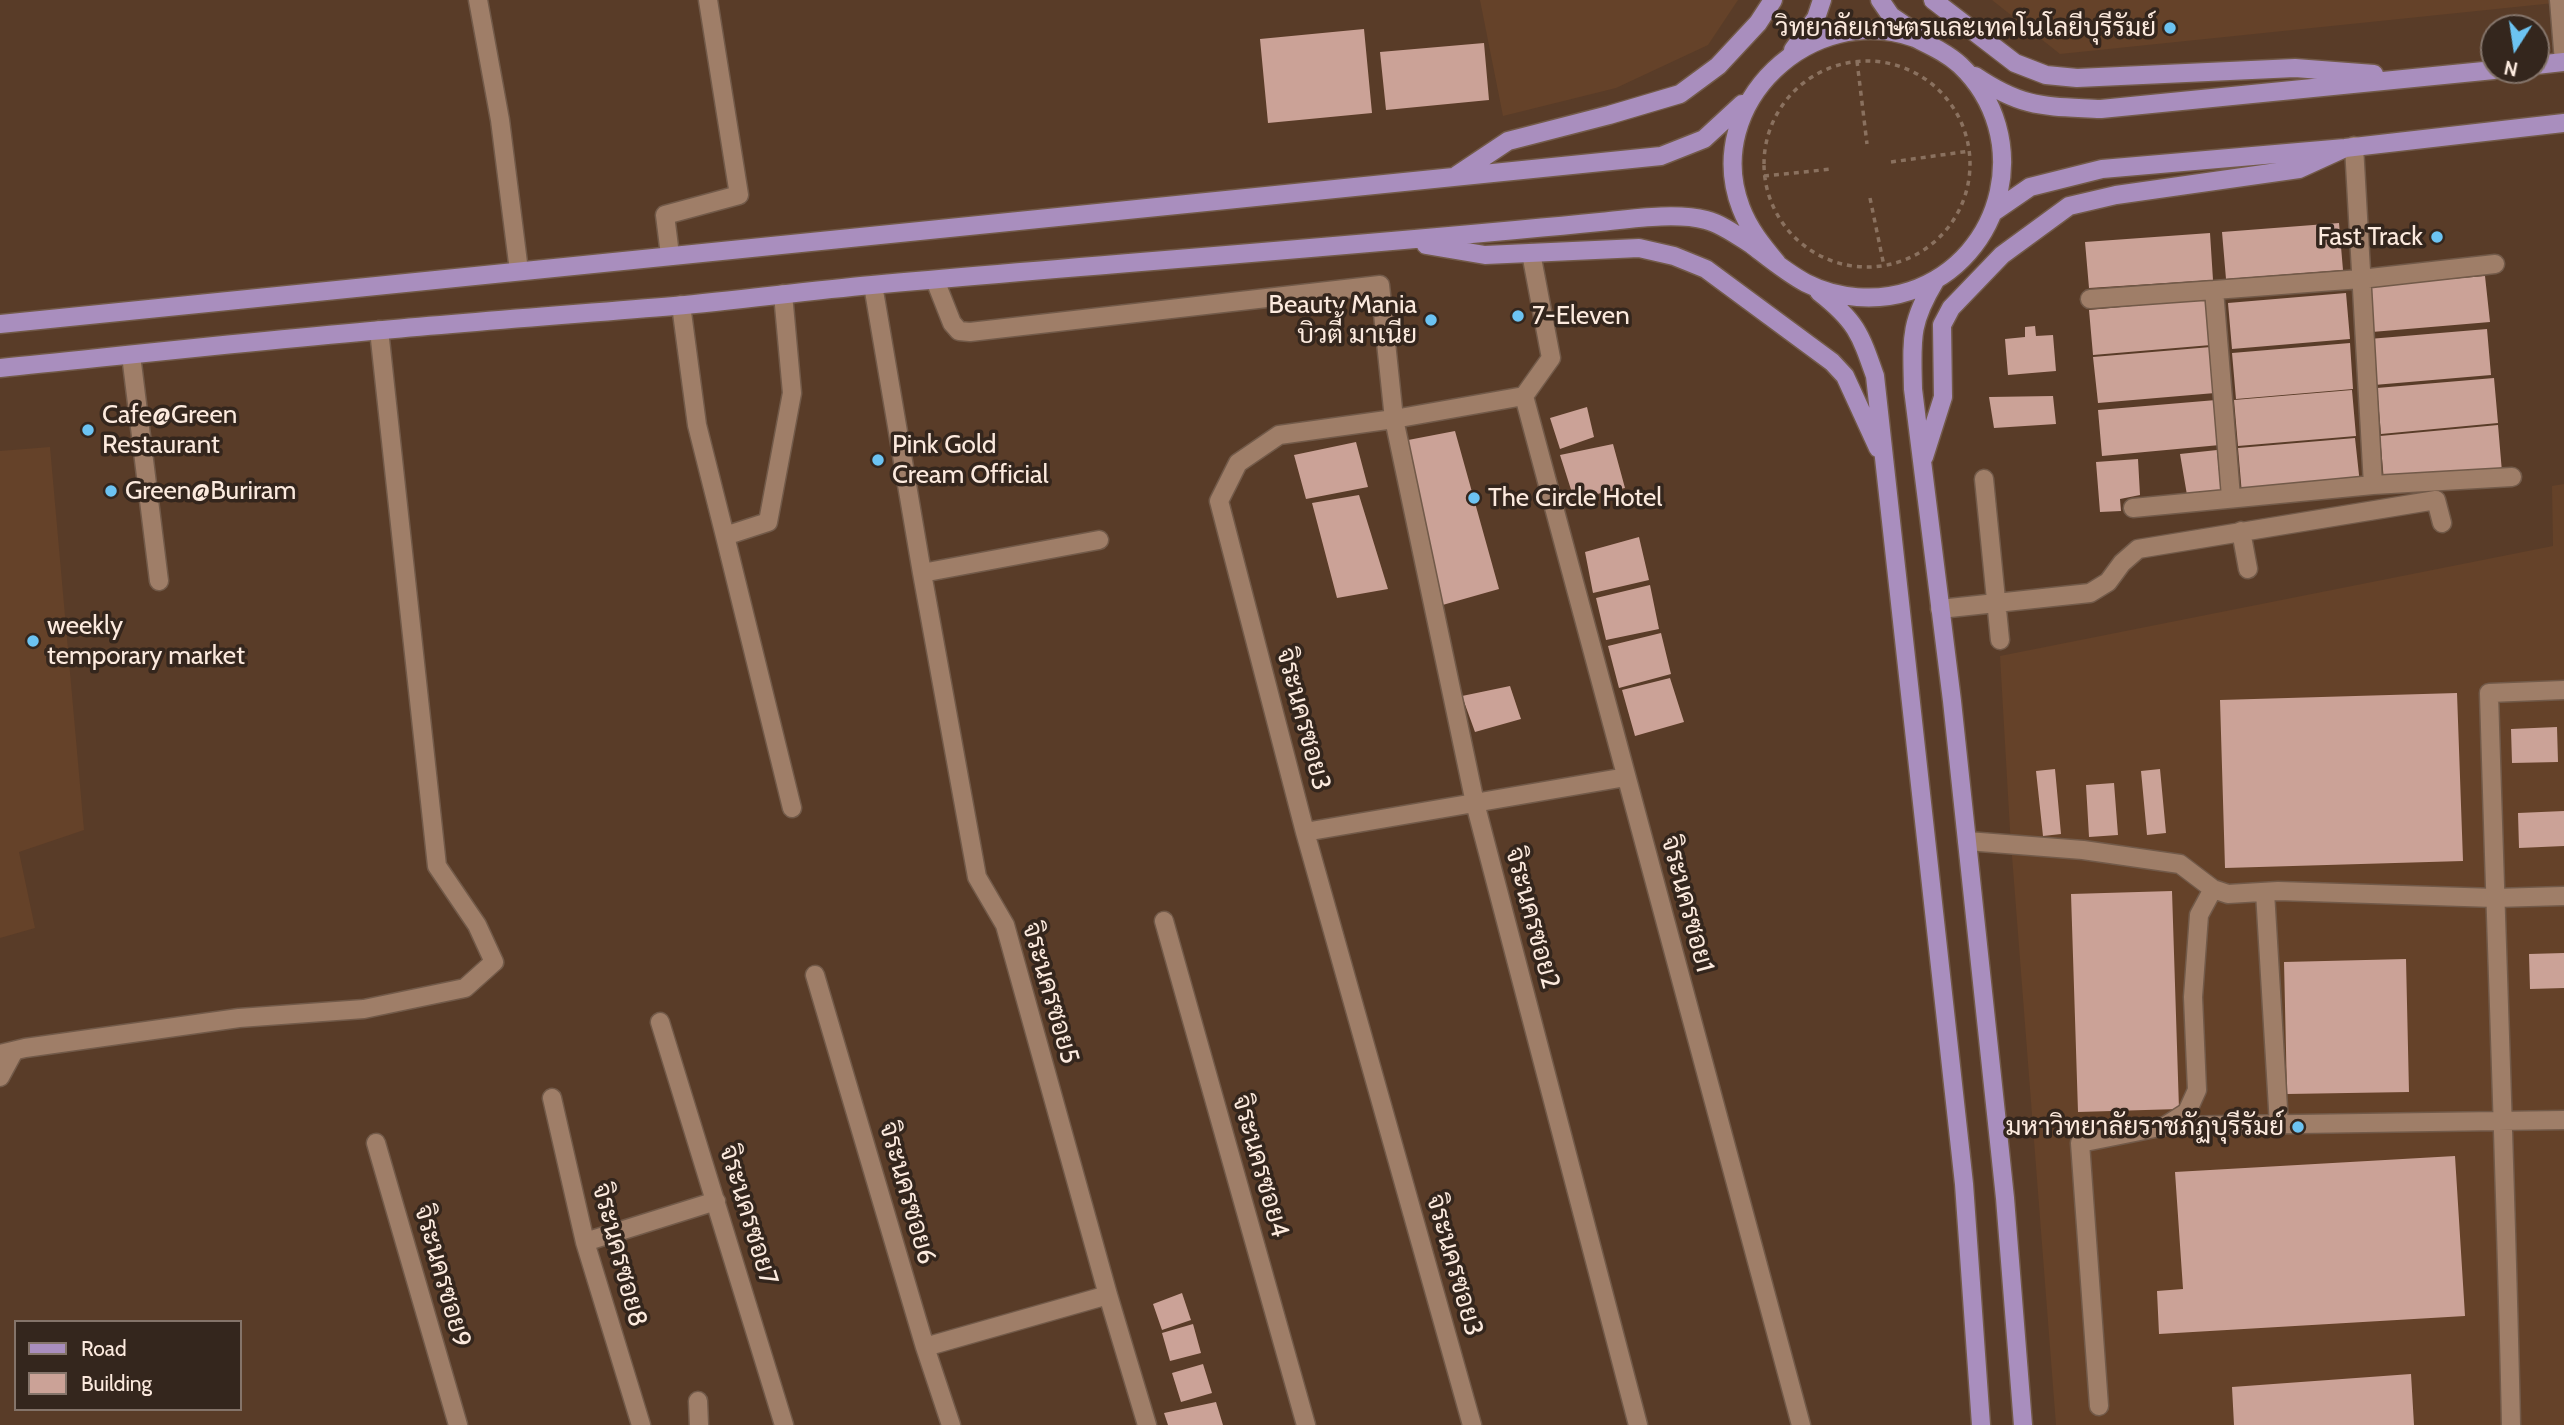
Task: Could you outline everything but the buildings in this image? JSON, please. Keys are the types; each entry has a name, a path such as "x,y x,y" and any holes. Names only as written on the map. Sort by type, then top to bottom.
{"main road":[{"path":"1455,177 1508,141 1680,94 1718,66 1758,23 1773,0"},
{"path":"0,324 1661,156 1704,139 1726,121 1750,97 1768,72 1791,52 1816,18 1822,0"},
{"path":"1880,0 1891,16 1961,66 2000,92 2036,106 2101,109 2480,71"},
{"path":"1933,0 2015,63 2046,75 2077,78 2295,68 2423,77"},
{"path":"1791,52 1825,35 1863,29 1902,33 1937,48"},
{"path":"1807,284 1838,295 1871,298 1904,293 1935,281 1971,251 1995,211 2003,172 2000,133 1985,97 1961,66"},
{"path":"1750,97 1737,130 1732,166 1738,202 1753,235 1777,263"},
{"path":"1995,211 2030,187 2102,169 2350,147 2564,122"},
{"path":"1921,464 1943,397 1942,325 1951,308 2002,255 2069,206 2116,195 2299,169 2350,147"},
{"path":"0,368 379,330 1402,241 1654,216 1706,220 1737,235 1844,312 1861,336 1875,376 1964,1184 1981,1425"},
{"path":"1402,241 1485,255 1639,248 1674,256 1706,270 1832,362 1845,376 1885,462"},
{"path":"1935,281 1920,306 1912,337 1913,389 1967,841 2005,1198 2023,1425"}],"street":[{"path":"478,0 500,120 519,271"},
{"path":"670,256 665,215 739,195 708,0"},
{"path":"2559,0 2564,62"},
{"path":"2350,147 2373,485"},
{"path":"1524,396 1551,358 1531,253"},
{"path":"2090,299 2361,279 2495,264"},
{"name":"จิระนครซอย2","path":"935,280 952,323 959,331 970,332 1380,285 1394,419 1475,803 1638,1425"},
{"name":"จิระนครซอย5","path":"873,285 977,877 1005,925 1147,1425"},
{"path":"2214,290 2231,497"},
{"path":"725,536 768,522 792,393 783,294"},
{"path":"681,305 697,425 792,808"},
{"path":"0,1077 7,1053 239,1018 364,1009 465,988 494,962 477,925 437,866 379,330"},
{"path":"131,355 159,581"},
{"name":"จิระนครซอย3","path":"1472,1425 1305,832 1219,501 1238,463 1279,435 1394,419 1524,396"},
{"name":"จิระนครซอย1","path":"1524,396 1801,1425"},
{"path":"2133,508 2373,485 2512,477"},
{"path":"1984,479 2000,640"},
{"path":"1940,609 2090,593 2108,582 2122,563 2138,549 2241,531 2437,500 2442,523"},
{"path":"2241,531 2248,569"},
{"path":"922,573 1099,540"},
{"path":"2511,1425 2505,1123 2494,898 2489,693 2564,690"},
{"path":"1305,832 1626,777"},
{"path":"1967,841 2083,850 2180,864 2213,890 2228,894 2265,892 2494,898 2564,896"},
{"path":"2165,1126 2187,1112 2197,1090 2193,997 2197,936 2199,915 2213,890"},
{"path":"2265,892 2279,1125"},
{"name":"จิระนครซอย4","path":"1164,921 1306,1425"},
{"name":"จิระนครซอย6","path":"815,975 925,1347 951,1425"},
{"name":"จิระนครซอย7","path":"660,1021 784,1425"},
{"name":"จิระนครซอย8","path":"552,1098 585,1242 641,1425"},
{"path":"2099,1406 2080,1143 2165,1126 2564,1121"},
{"name":"จิระนครซอย9","path":"376,1143 458,1425"},
{"path":"585,1242 716,1200"},
{"path":"925,1347 1108,1295"},
{"path":"698,1401 699,1425"}],"path":[{"path":"1857,61 1867,144"},
{"path":"1857,61 1883,62 1909,69 1932,83 1951,102 1964,125 1970,151 1969,183 1959,213 1940,238 1914,257 1884,266 1850,266 1818,256 1791,236 1773,208 1763,176 1765,143 1776,113 1797,87 1825,69 1857,61"},
{"path":"1891,162 1970,151"},
{"path":"1763,176 1832,169"},
{"path":"1870,198 1884,266"}],"shaded area":[{"path":"1480,0 1738,0 1708,45 1616,88 1503,116"},
{"name":"วิทยาลัยเกษตรและเทคโนโลยีบุรีรัมย์","path":"1992,0 2564,0 2564,2 2060,54"},
{"name":"weekly temporary market","path":"50,447 84,830 19,852 35,928 0,938 0,451"},
{"name":"มหาวิทยาลัยราชภัฏบุรีรัมย์","path":"2564,484 2564,1425 2056,1425 2010,830 2000,656 2553,546 2552,486"}],"place":[{"name":"วิทยาลัยเกษตรและเทคโนโลยีบุรีรัมย์","path":"2170,28"},
{"name":"Fast Track","path":"2437,237"},
{"name":"7-Eleven","path":"1518,316"},
{"name":"Beauty Mania บิวตี้ มาเนีย","path":"1431,320"},
{"name":"Cafe@Green Restaurant","path":"88,430"},
{"name":"Pink Gold Cream Official","path":"878,460"},
{"name":"Green@Buriram","path":"111,491"},
{"name":"The Circle Hotel","path":"1474,498"},
{"name":"weekly temporary market","path":"33,641"},
{"name":"มหาวิทยาลัยราชภัฏบุรีรัมย์","path":"2298,1127"}]}
